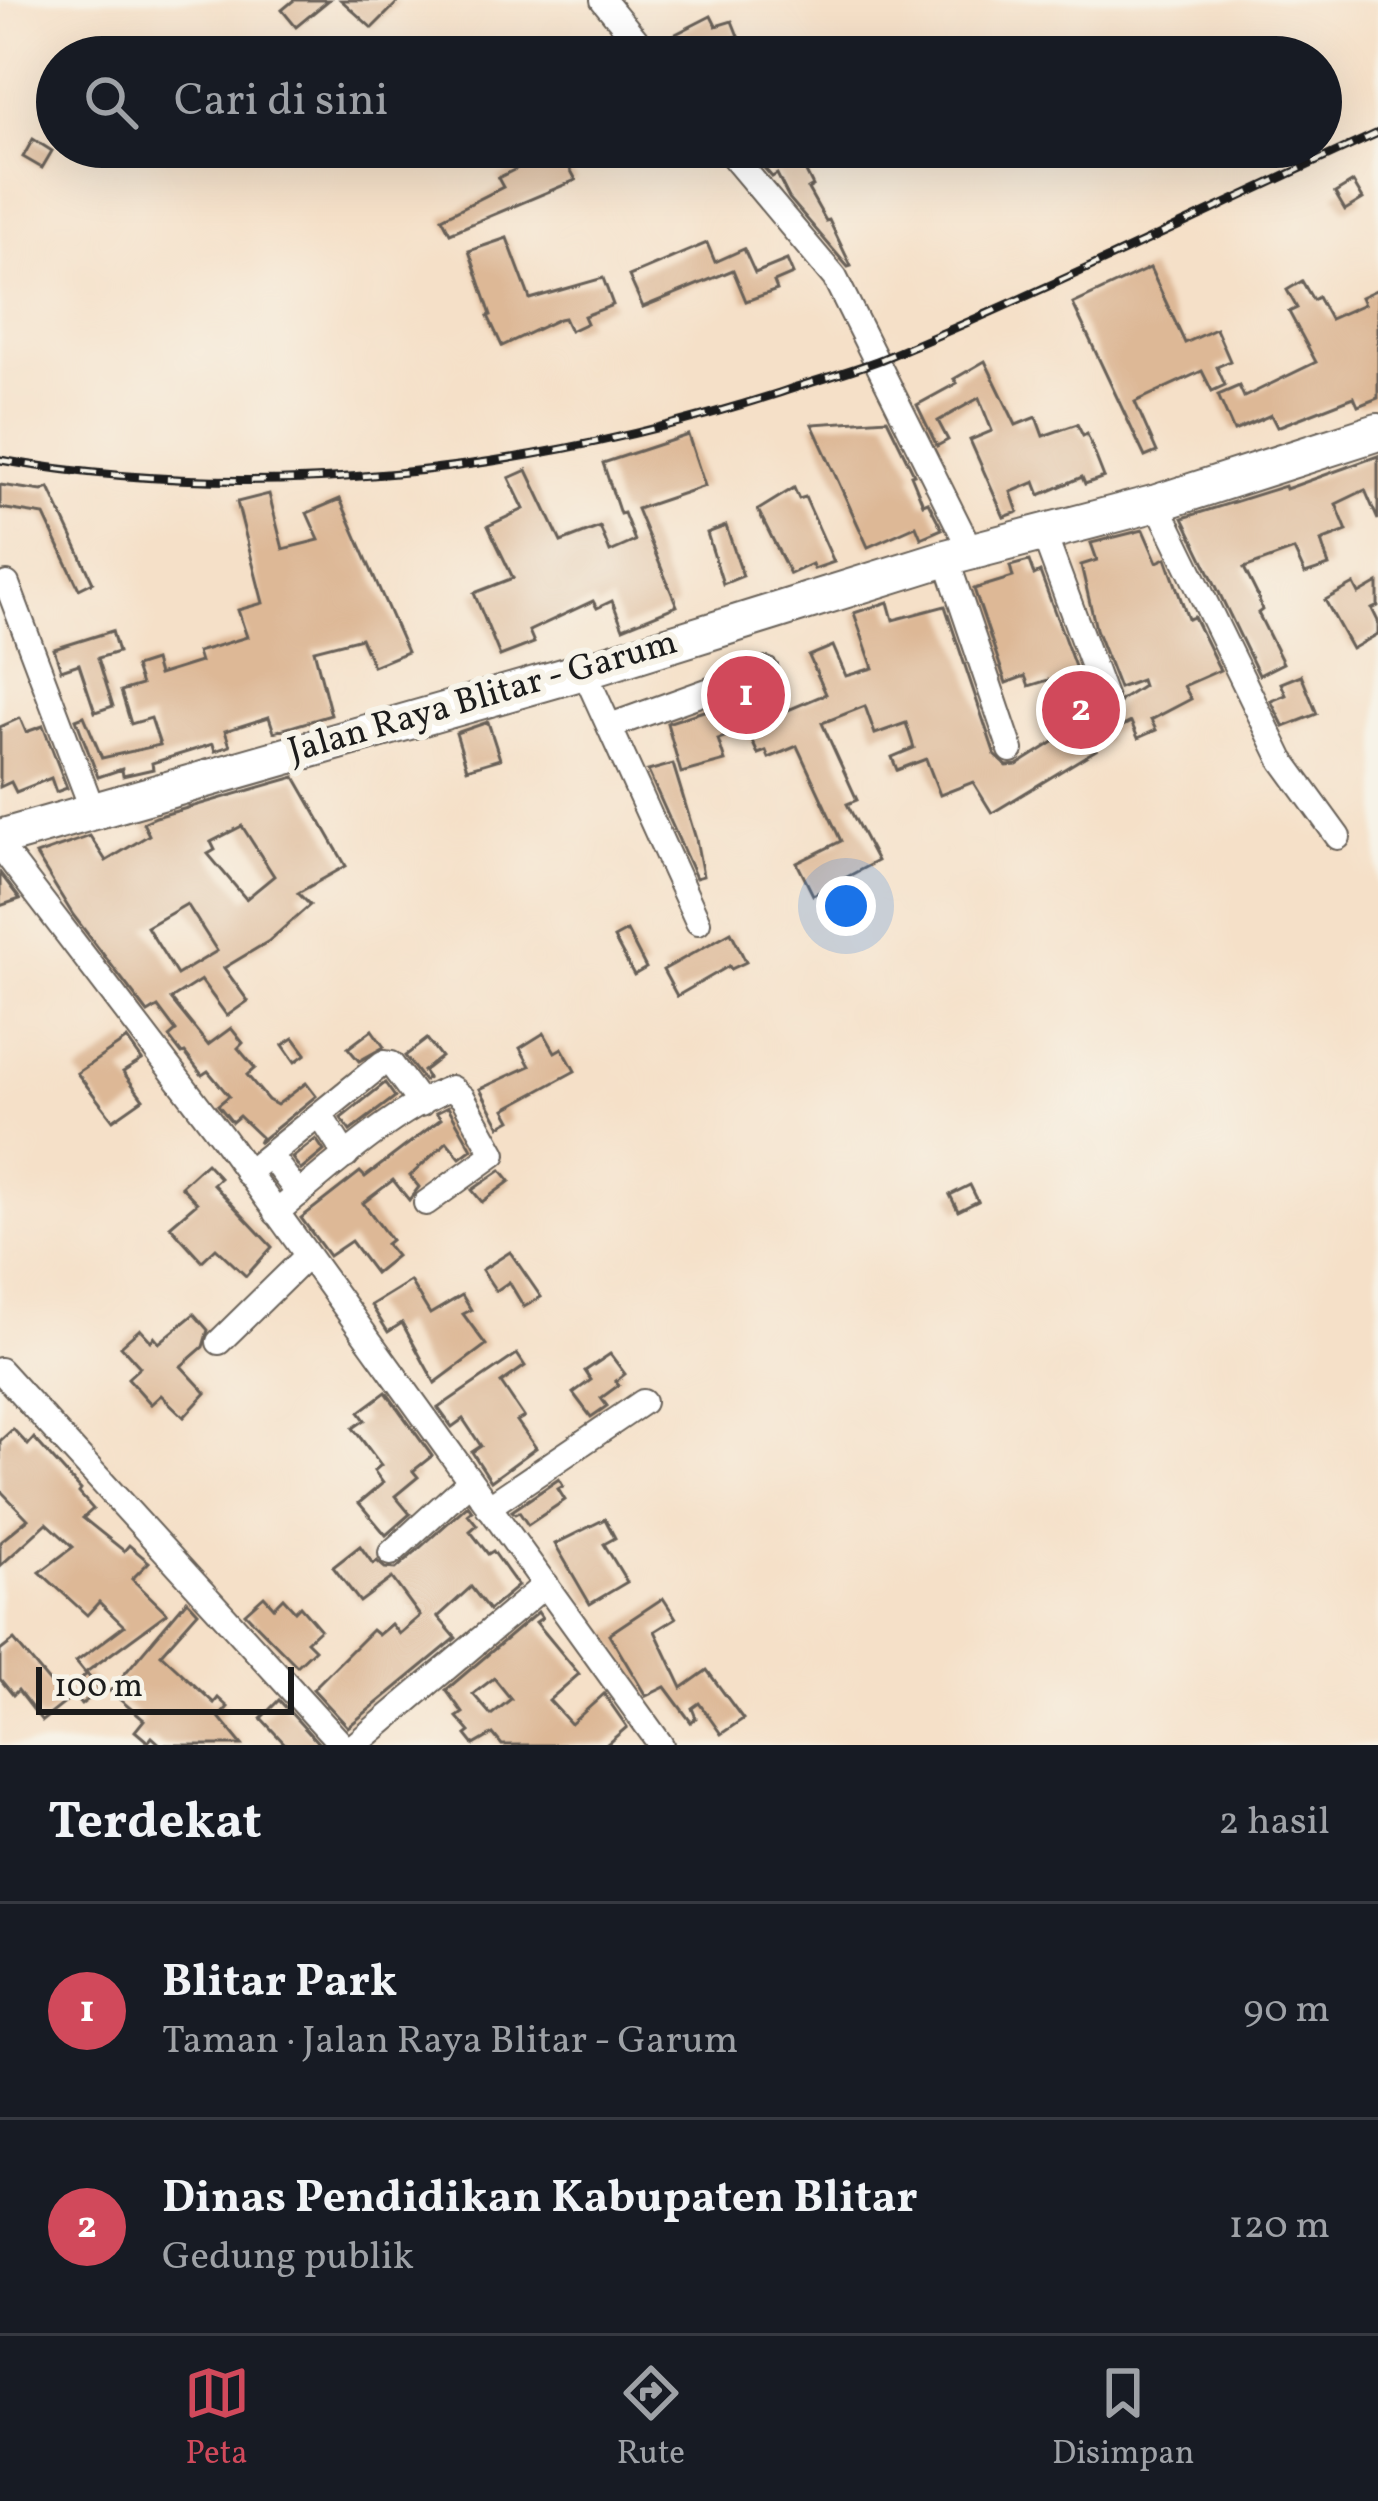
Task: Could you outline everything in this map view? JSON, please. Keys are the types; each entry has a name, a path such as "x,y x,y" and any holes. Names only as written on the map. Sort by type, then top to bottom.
{"highway":[{"name":"Jalan Raya Blitar - Garum","path":"0,843 93,811 584,670 959,554 1044,536 1157,503 1378,432"}],"street":[{"path":"603,0 633,36"},
{"path":"743,168 836,278 959,554 1011,750"},
{"path":"1157,503 1282,760 1337,837"},
{"path":"1044,536 1105,699"},
{"path":"7,584 93,811"},
{"path":"584,670 698,922"},
{"path":"610,726 766,670"},
{"path":"0,843 218,1131 662,1745"},
{"path":"247,1173 386,1063 421,1104"},
{"path":"276,1213 421,1104 446,1089 456,1090 494,1150 492,1158 426,1203"},
{"path":"320,1115 346,1156"},
{"path":"269,1156 299,1194"},
{"path":"219,1342 307,1256"},
{"path":"0,1370 342,1745"},
{"path":"488,1507 643,1402"},
{"path":"391,1553 470,1481"},
{"path":"355,1745 546,1584"}],"building":[{"path":"294,0 329,0 296,27 282,10"},
{"path":"341,0 400,0 372,28"},
{"path":"711,16 716,26 732,21 738,36 672,36"},
{"path":"33,139 36,141 36,165 23,157"},
{"path":"570,168 576,180 450,233 442,218 503,187 498,178 516,169"},
{"path":"764,168 804,168 813,186 808,189 851,266 789,198 777,174 772,177"},
{"path":"1353,182 1363,199 1345,210 1335,193"},
{"path":"507,238 530,299 603,278 613,305 584,316 587,323 570,331 564,318 559,319 502,346 469,251"},
{"path":"707,243 715,262 744,249 755,273 787,260 793,274 774,282 777,290 746,301 733,270 643,307 629,276"},
{"path":"1150,268 1185,343 1216,329 1230,361 1217,367 1225,385 1212,391 1202,371 1135,402 1157,452 1145,457 1073,304"},
{"path":"1302,281 1330,319 1364,304 1361,297 1378,289 1378,398 1358,406 1354,397 1277,427 1271,415 1234,431 1218,395 1239,386 1244,397 1316,362 1289,312 1297,308 1287,290"},
{"path":"985,361 1016,425 1036,417 1043,436 1077,424 1083,436 1087,434 1104,477 1085,484 1082,477 1040,495 1035,482 1011,492 1018,512 1004,517 970,440 992,431 979,398 938,421 948,440 937,446 917,405"},
{"path":"887,419 923,504 928,502 942,529 921,538 916,526 868,547 812,424"},
{"path":"688,435 705,486 637,509 677,606 623,628 612,601 597,608 593,601 529,631 534,643 500,656 474,593 513,578 488,526 524,509 509,478 527,470 561,542 600,527 610,552 635,541 624,513 620,514 603,463"},
{"path":"1378,456 1378,520 1365,490 1336,504 1347,531 1321,541 1329,566 1305,574 1294,550 1244,568 1258,596 1262,610 1258,613 1283,663 1259,675 1183,518"},
{"path":"0,485 49,488 93,582 79,589 44,515 0,508"},
{"path":"794,488 799,499 805,497 834,562 814,569 812,564 790,574 758,510"},
{"path":"269,494 283,549 319,540 307,513 340,499 407,652 373,666 361,638 314,650 331,715 274,732 269,717 225,731 230,746 215,751 213,744 152,763 153,769 123,776 122,769 98,777 76,719 84,716 102,758 160,745 151,718 131,724 121,691 141,685 135,667 154,661 158,675 200,662 197,652 247,637 238,610 263,603 237,502"},
{"path":"726,526 743,576 723,584 707,533"},
{"path":"1143,530 1157,562 1166,558 1188,619 1194,617 1220,670 1184,686 1191,699 1151,720 1156,730 1138,738 1131,722 1105,735 1108,740 1096,750 992,813 973,782 940,795 926,759 897,770 892,757 914,748 906,723 875,734 865,706 822,723 857,800 847,804 877,861 813,895 797,863 841,841 797,746 769,758 766,751 758,754 746,728 826,694 809,656 833,646 846,676 873,668 854,613 888,602 893,620 945,606 995,755 1007,766 1017,765 1098,714 1112,714 1121,700 1143,686 1141,680 1119,688 1096,629 1081,565 1097,560 1091,543"},
{"path":"1029,561 1034,575 1040,572 1087,699 1058,709 1048,680 1029,686 1025,676 1006,683 974,589 1013,577 1010,566"},
{"path":"1378,583 1378,606 1372,609 1378,634 1352,649 1325,600 1354,584 1359,594"},
{"path":"112,631 118,652 98,658 113,706 95,712 79,664 61,670 54,649"},
{"path":"1301,675 1317,714 1284,727 1271,701 1286,695 1281,683"},
{"path":"728,703 737,733 718,739 725,761 681,773 667,723"},
{"path":"20,718 26,732 43,726 67,788 56,792 51,778 16,792 11,782 0,787 0,727"},
{"path":"488,722 500,759 467,769 456,733"},
{"path":"673,764 696,839 703,876 696,878 648,771"},
{"path":"295,777 346,866 298,893 310,905 269,941 224,968 248,1001 227,1016 201,980 171,999 208,1045 231,1028 243,1043 238,1048 255,1068 247,1075 268,1100 277,1105 306,1083 316,1096 258,1143 261,1137 239,1116 232,1122 218,1105 229,1096 208,1071 202,1075 182,1054 169,1037 176,1031 158,1007 148,1013 73,915 36,855 90,836 106,861 149,835 143,823","holes":["242,826 274,876 246,899 208,854 215,850 211,842","187,904 217,951 177,975 147,927"]},
{"path":"0,873 20,899 0,906"},
{"path":"627,931 646,968 634,975 614,938"},
{"path":"731,932 746,962 729,966 677,996 663,970"},
{"path":"372,1030 384,1047 359,1061 348,1048"},
{"path":"544,1033 555,1052 562,1048 575,1071 505,1109 511,1120 500,1126 480,1089 530,1066 520,1048"},
{"path":"294,1038 306,1054 295,1062 283,1045"},
{"path":"127,1039 142,1060 123,1072 143,1099 113,1120 77,1073"},
{"path":"427,1039 441,1057 423,1071 428,1078 424,1081 405,1056"},
{"path":"385,1083 395,1097 350,1131 341,1118"},
{"path":"448,1107 472,1149 460,1158 447,1142 410,1176 419,1187 409,1200 393,1180 363,1203 391,1240 386,1244 396,1256 375,1273 351,1241 329,1256 301,1218 360,1172 365,1177 441,1119 436,1113"},
{"path":"316,1139 324,1151 301,1170 292,1158"},
{"path":"206,1163 220,1178 213,1184 272,1247 246,1276 216,1248 202,1261 170,1226 197,1203 181,1186"},
{"path":"501,1170 510,1181 482,1202 472,1190"},
{"path":"970,1185 978,1201 958,1211 950,1195"},
{"path":"510,1252 541,1297 524,1307 509,1282 496,1291 482,1270"},
{"path":"410,1281 430,1314 462,1295 471,1310 463,1314 486,1345 435,1383 402,1323 388,1332 371,1305"},
{"path":"194,1314 208,1330 203,1347 181,1366 206,1393 184,1417 161,1395 151,1404 128,1378 140,1367 121,1346 140,1329 159,1343"},
{"path":"517,1354 525,1366 501,1383 524,1417 517,1421 536,1448 491,1481 472,1452 481,1446 463,1419 452,1427 438,1408"},
{"path":"610,1354 625,1374 601,1398 607,1406 591,1417 573,1393 591,1380 585,1371"},
{"path":"386,1392 432,1456 413,1471 418,1477 395,1496 410,1514 386,1535 359,1503 383,1483 374,1471 381,1465 353,1428 365,1420 359,1412"},
{"path":"13,1429 28,1445 34,1438 81,1490 93,1509 83,1518 124,1551 129,1545 149,1562 132,1579 167,1613 85,1673 76,1662 124,1626 99,1602 87,1615 40,1572 73,1547 47,1523 0,1566 0,1542 28,1519 0,1490 0,1441"},
{"path":"559,1479 563,1486 558,1489 565,1500 528,1525 519,1512 512,1511"},
{"path":"468,1505 472,1511 468,1514 477,1525 470,1531 488,1554 493,1551 518,1586 489,1610 471,1587 438,1617 456,1638 348,1727 313,1689 372,1630 378,1635 391,1624 399,1634 420,1616 392,1578 360,1602 333,1567 360,1546 373,1564 377,1561 396,1569"},
{"path":"605,1519 615,1538 604,1544 627,1582 590,1604 555,1544"},
{"path":"264,1596 274,1607 283,1598 295,1611 300,1606 320,1629 307,1641 315,1649 297,1666 245,1613"},
{"path":"663,1598 676,1618 655,1631 682,1688 707,1670 743,1719 721,1734 699,1703 692,1708 696,1718 691,1722 665,1687 646,1696 609,1634"},
{"path":"187,1600 198,1612 161,1654 214,1703 218,1698 228,1707 219,1717 242,1745 161,1745 152,1737 148,1742 135,1731 144,1720 110,1691"},
{"path":"538,1612 542,1618 536,1622 579,1674 549,1700 571,1724 604,1694 627,1727 606,1745 502,1745 493,1734 474,1745 457,1717 463,1713 446,1690","holes":["494,1678 511,1699 491,1715 473,1694"]},
{"path":"14,1640 66,1702 42,1721 18,1690 13,1695 0,1679 0,1651"},
{"path":"87,1674 100,1690 81,1705 68,1689"},
{"path":"279,1700 320,1745 286,1745 261,1718"}],"railway":[{"path":"1342,150 1378,133"},
{"path":"0,460 196,480 295,480 393,473 589,444 685,421 882,359 1303,168"}],"place":[{"name":"Blitar Park","path":"746,695"},
{"name":"Dinas Pendidikan Kabupaten Blitar","path":"1081,710"}]}
